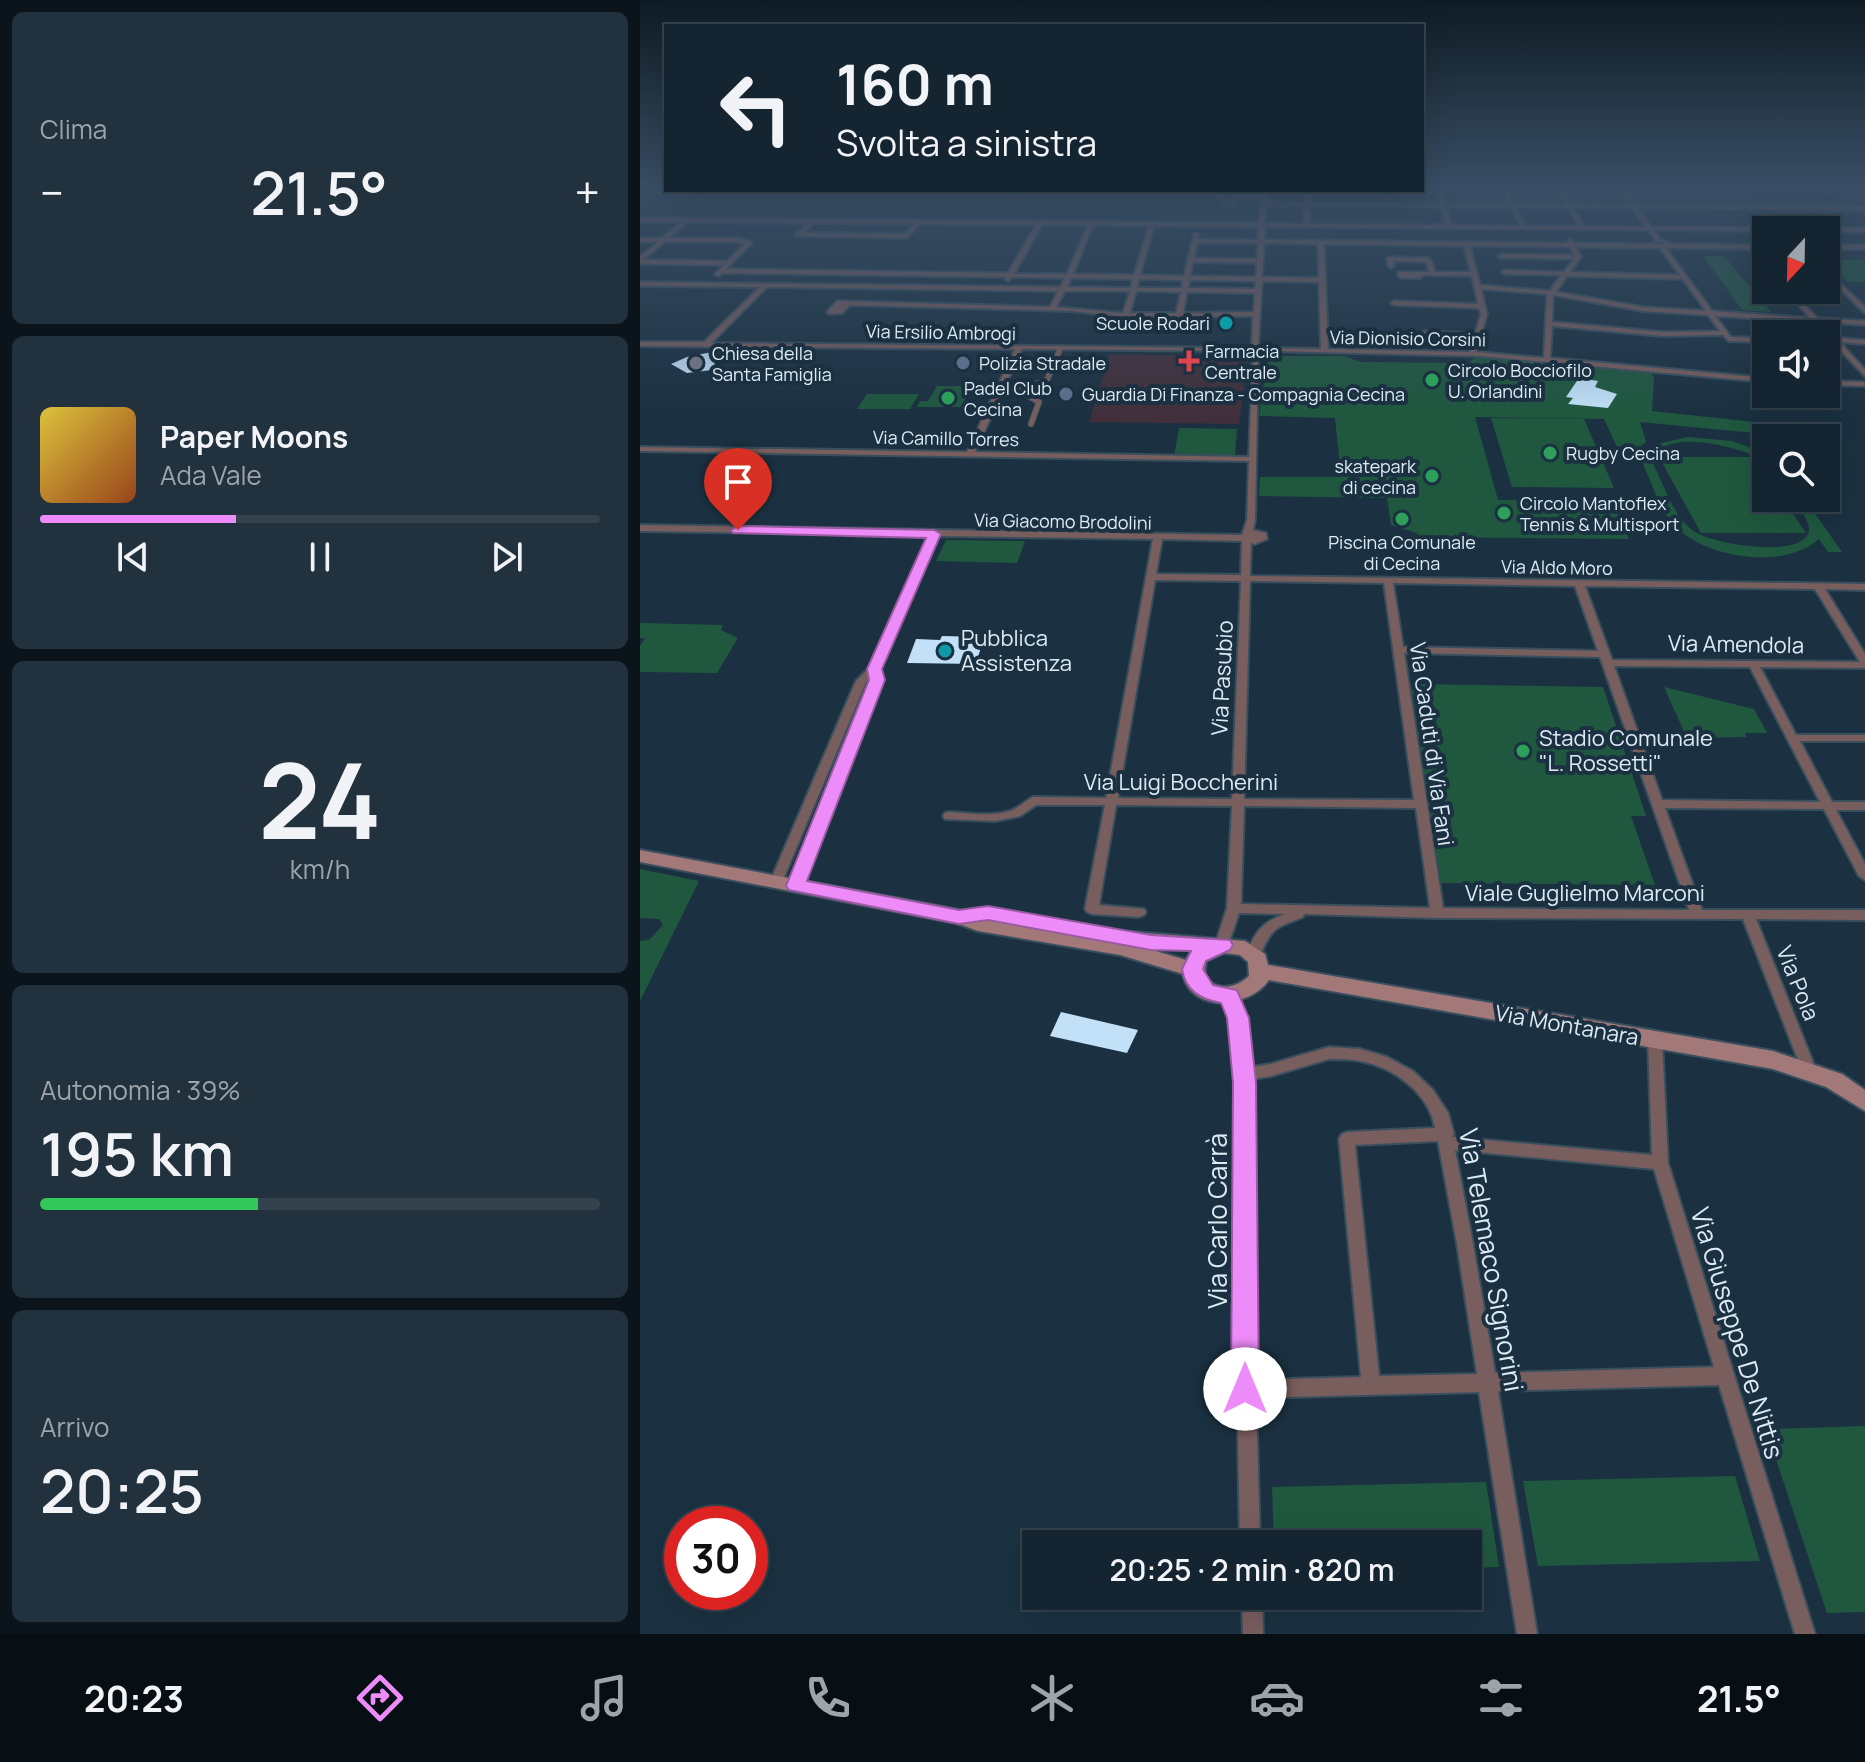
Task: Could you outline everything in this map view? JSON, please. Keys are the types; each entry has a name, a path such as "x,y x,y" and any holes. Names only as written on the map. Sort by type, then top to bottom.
{"main road":[{"path":"640,856 959,917 978,924 1134,951 1192,969"},
{"path":"959,917 988,913 1151,943 1234,945 1258,963 1255,985 1229,996 1207,992 1194,978 1192,969 1198,956 1222,945"},
{"name":"Via Montanara","path":"1258,963 1773,1060 1834,1080 1865,1102"}],"street":[{"path":"696,262 729,263"},
{"path":"985,320 1018,262"},
{"path":"1052,308 1075,262"},
{"path":"1126,315 1141,262"},
{"path":"1179,315 1190,262"},
{"name":"Via Pasubio","path":"1222,945 1234,908 1236,802 1248,578 1246,537 1251,520 1255,351 1261,262"},
{"path":"1321,262 1326,312 1325,352"},
{"path":"1429,262 1432,273"},
{"path":"1470,262 1484,314 1472,354"},
{"path":"1547,358 1547,305 1575,262"},
{"path":"1674,262 1727,336"},
{"path":"707,284 729,263"},
{"path":"721,271 1321,280"},
{"path":"1505,272 1685,277"},
{"path":"1419,273 1660,310 1803,320"},
{"path":"1590,284 1592,275"},
{"path":"1474,281 1561,283"},
{"path":"640,284 1259,291"},
{"path":"705,345 766,285"},
{"path":"1840,285 1865,311"},
{"path":"1851,296 1865,297"},
{"path":"848,303 1052,308 1126,315 1258,314"},
{"path":"1394,303 1481,306"},
{"path":"1606,329 1613,304"},
{"path":"1802,304 1817,320"},
{"path":"1660,310 1676,334"},
{"path":"1840,322 1865,323"},
{"path":"1549,324 1752,339"},
{"path":"1425,333 1476,336"},
{"path":"1840,340 1865,342"},
{"name":"Via Ersilio Ambrogi","path":"640,344 1255,351"},
{"path":"1840,346 1865,374"},
{"path":"970,455 1019,349"},
{"path":"1031,424 1039,402 1018,390 1047,380 1060,349"},
{"name":"Via Dionisio Corsini","path":"1255,351 1547,358 1752,379"},
{"path":"1840,384 1865,385"},
{"name":"Via Camillo Torres","path":"640,449 1252,459"},
{"path":"1251,520 1262,536"},
{"name":"Via Giacomo Brodolini","path":"640,528 1158,539 1246,537"},
{"path":"786,884 861,681 874,669 934,534"},
{"path":"1246,537 1262,536"},
{"path":"1248,556 1262,536"},
{"path":"1139,912 1092,909 1158,539"},
{"name":"Via Aldo Moro","path":"1151,577 1865,587"},
{"name":"Via Caduti di Via Fani","path":"1388,580 1437,913"},
{"path":"1579,583 1696,912"},
{"path":"1818,586 1865,664"},
{"name":"Via Amendola","path":"1398,650 1754,665 1865,664"},
{"path":"1754,665 1865,876"},
{"path":"786,884 877,680 874,669"},
{"path":"1791,738 1865,738"},
{"name":"Via Luigi Boccherini","path":"949,816 1014,816 1033,801 1419,804"},
{"path":"1657,804 1865,806"},
{"name":"Viale Guglielmo Marconi","path":"1234,908 1306,912 1865,915"},
{"name":"Viale Guglielmo Marconi","path":"1258,963 1258,936 1269,925 1306,912"},
{"name":"Via Pola","path":"1747,913 1809,1070"},
{"name":"Via Carlo Carrà","path":"1229,996 1238,1018 1244,1074 1245,1389 1250,1530"},
{"name":"Via Giuseppe De Nittis","path":"1655,1040 1660,1163 1723,1376 1805,1634"},
{"name":"Via Telemaco Signorini","path":"1244,1074 1271,1070 1329,1053 1360,1055 1397,1069 1428,1094 1440,1113 1447,1138 1527,1634"},
{"path":"1371,1386 1347,1139 1447,1138 1660,1163"},
{"path":"1245,1389 1723,1376"},
{"path":"1252,1610 1253,1634"}],"shaded area":[{"path":"1110,354 1244,357 1247,361 1239,424 1089,422"}],"green space":[{"path":"1708,262 1729,262 1752,289 1752,304 1764,304 1771,312 1742,310"},
{"path":"1840,262 1865,262 1865,282 1848,282 1840,274"},
{"path":"1276,356 1344,356 1360,362 1469,363 1475,357 1651,372 1654,379 1652,411 1754,424 1752,433 1640,422 1646,442 1638,448 1617,447 1604,419 1475,417 1498,500 1614,501 1629,539 1419,537 1417,533 1391,525 1387,498 1259,496 1260,477 1341,477 1335,418 1259,416 1267,362"},
{"name":"Padel Club Cecina","path":"937,386 972,386 961,407 917,407 920,401 928,401"},
{"path":"867,394 919,394 910,409 857,409"},
{"name":"Rugby Cecina","path":"1491,418 1584,419 1614,488 1512,487"},
{"path":"1179,428 1237,429 1235,455 1174,456"},
{"path":"1688,437 1732,441 1752,448 1752,455 1721,445 1683,442 1668,445 1657,453 1654,466 1675,509 1692,530 1735,544 1755,547 1791,545 1803,540 1809,531 1801,512 1814,512 1842,552 1828,552 1819,539 1787,555 1746,556 1726,553 1689,537 1675,526 1665,512 1641,460 1653,445"},
{"path":"1659,457 1752,457 1752,512 1792,512 1806,533 1701,533"},
{"path":"946,540 1025,541 1017,563 936,561"},
{"path":"640,623 723,625 721,630 738,638 717,673 640,672 640,646 645,638 640,638"},
{"name":"Stadio Comunale \"L. Rossetti\"","path":"1411,684 1603,687 1646,816 1631,816 1655,885 1441,883"},
{"path":"1664,687 1754,709 1767,733 1745,733 1746,737 1687,738"},
{"path":"640,869 699,881 640,1001 640,941 649,940 663,925 659,919 640,918"},
{"path":"1865,1426 1865,1612 1827,1613 1766,1429"},
{"path":"1735,1476 1760,1561 1538,1566 1523,1481"},
{"path":"1486,1482 1499,1567 1482,1568 1482,1530 1274,1530 1272,1487"}],"building":[{"name":"Chiesa della Santa Famiglia","path":"712,352 719,358 714,363 720,369 687,373 671,364 687,357"},
{"path":"1579,378 1598,381 1595,387 1617,394 1608,408 1568,404 1573,398 1566,397"},
{"name":"Pubblica Assistenza","path":"942,636 984,637 976,664 907,663 916,639 940,640"},
{"path":"1061,1012 1138,1030 1127,1053 1050,1036"}],"place":[{"name":"Scuole Rodari","path":"1226,323"},
{"name":"Farmacia Centrale","path":"1189,361"},
{"name":"Chiesa della Santa Famiglia","path":"696,363"},
{"name":"Polizia Stradale","path":"963,363"},
{"name":"Circolo Bocciofilo U. Orlandini","path":"1432,380"},
{"name":"Guardia Di Finanza - Compagnia Cecina","path":"1066,394"},
{"name":"Padel Club Cecina","path":"948,398"},
{"name":"Rugby Cecina","path":"1550,453"},
{"name":"skatepark di cecina","path":"1432,476"},
{"name":"Circolo Mantoflex Tennis & Multisport","path":"1504,513"},
{"name":"Piscina Comunale di Cecina","path":"1402,519"},
{"name":"Pubblica Assistenza","path":"945,651"},
{"name":"Stadio Comunale \"L. Rossetti\"","path":"1523,751"}],"route":[{"path":"738,530 934,534 874,669 877,680 796,886 959,917 988,913 1151,943 1222,945 1198,956 1192,969 1194,978 1207,992 1229,996 1238,1018 1245,1083 1245,1389"}]}
